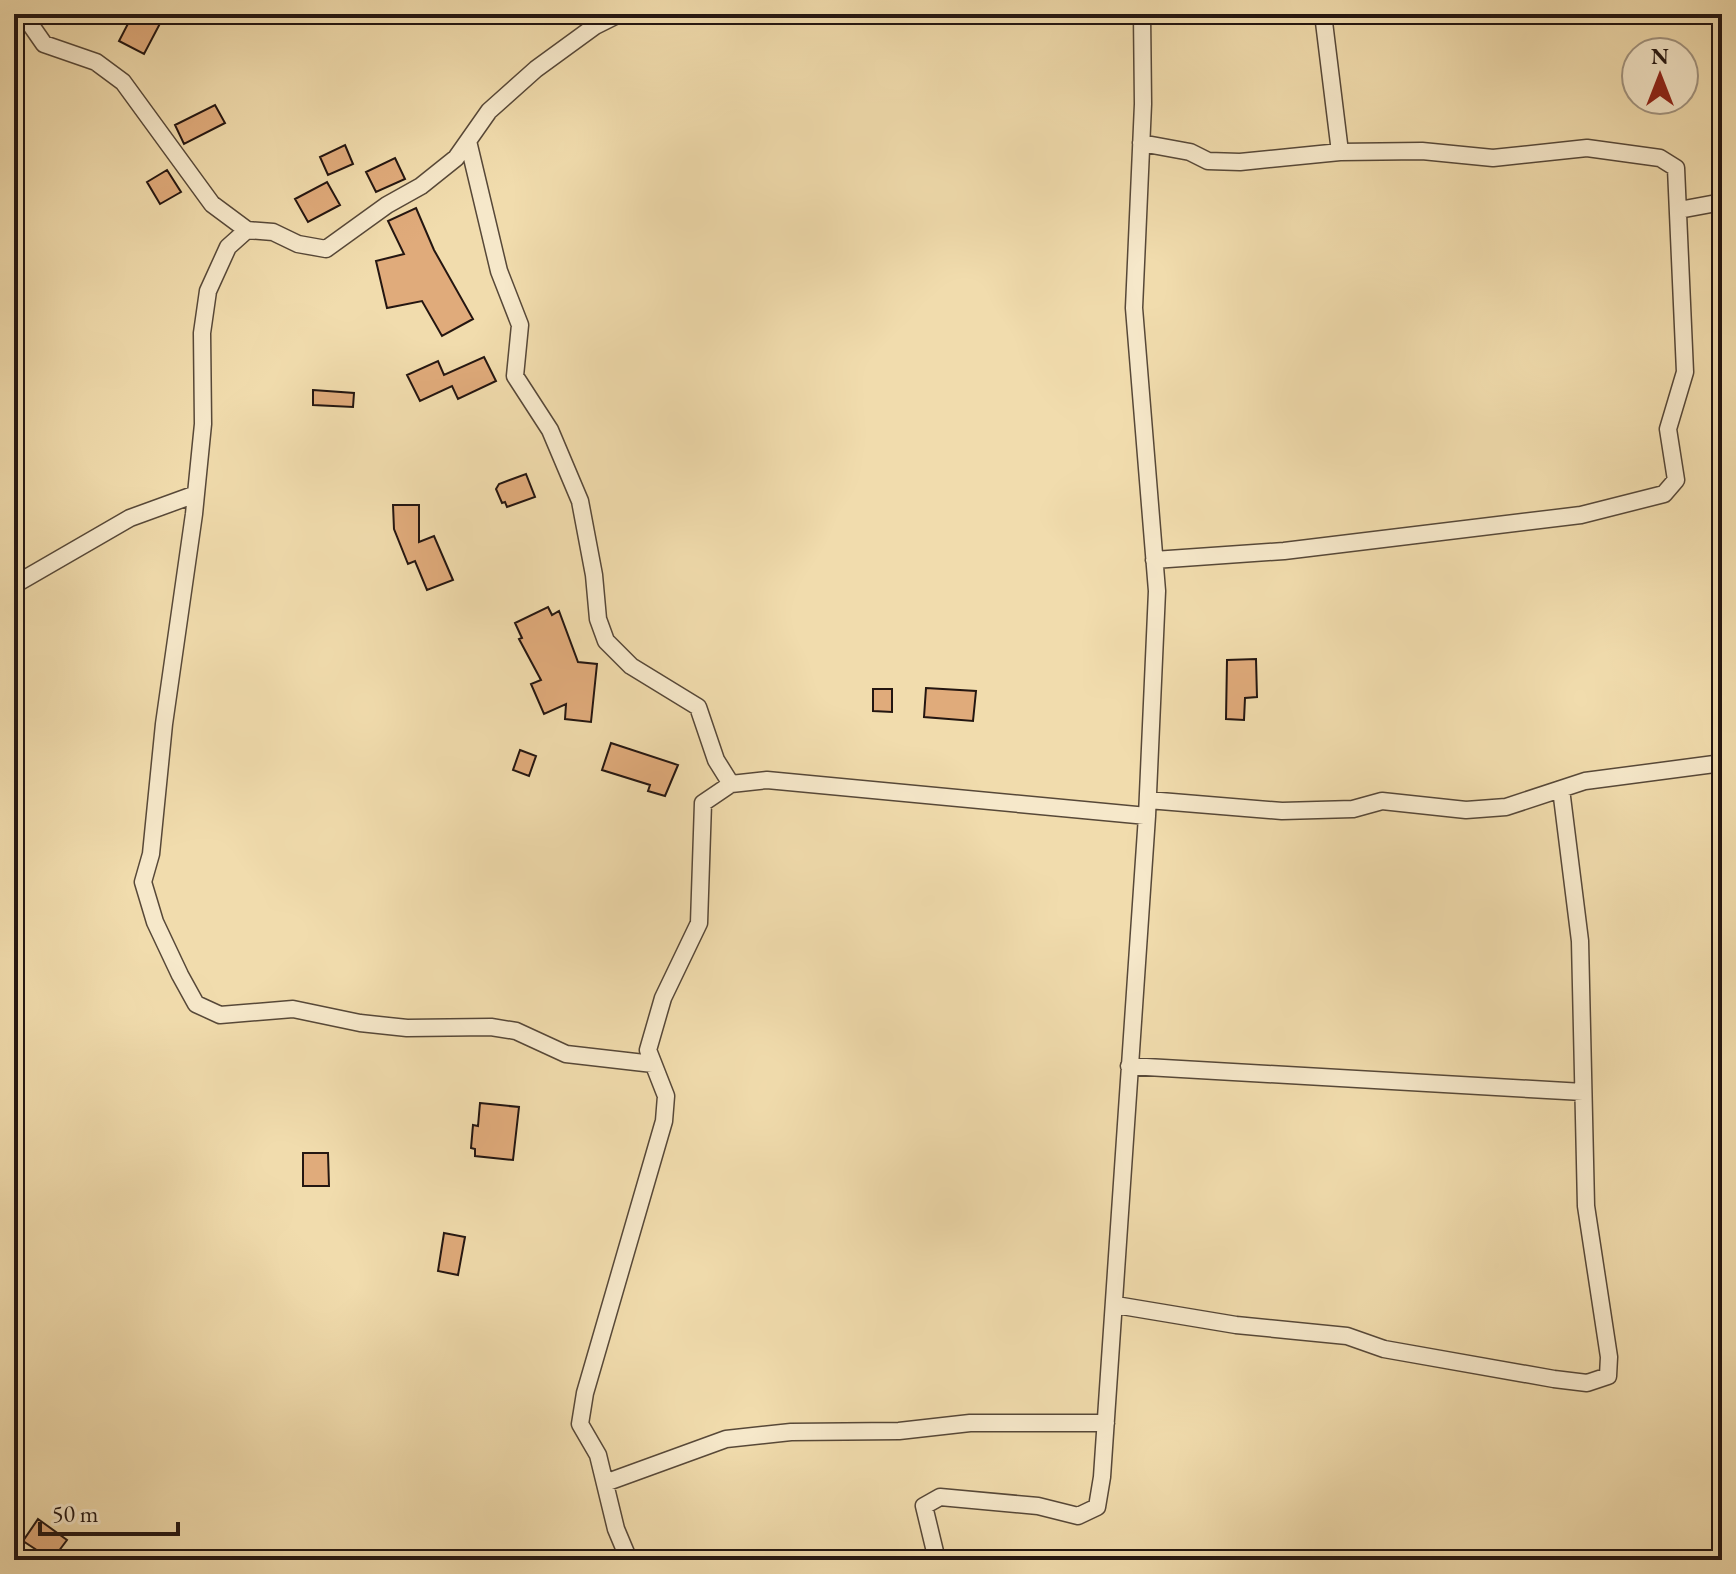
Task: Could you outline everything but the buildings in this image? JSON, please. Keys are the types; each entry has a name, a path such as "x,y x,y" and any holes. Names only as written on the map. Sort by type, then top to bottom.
{"street":[{"path":"17,14 28,21 44,44 96,62 123,82 212,204 247,230 273,232 298,244 326,249 387,205 421,186 456,158 489,111 536,69 595,26 619,14"},
{"path":"937,1560 924,1506 940,1497 1038,1506 1078,1516 1097,1507 1116,1305 1148,808 1157,591 1134,308 1141,143 1142,14"},
{"path":"1323,14 1340,152"},
{"path":"468,141 499,271 520,325 515,376 550,430 580,501 594,575 598,619 606,641 631,666 698,707 716,760 731,784"},
{"path":"1141,143 1190,152 1208,161 1240,162 1340,152 1422,151 1493,158 1587,148 1627,151 1660,158 1676,168 1685,372 1668,429 1676,480 1664,494 1581,515 1476,529 1284,551 1154,560"},
{"path":"1679,210 1722,202"},
{"path":"247,230 228,247 208,291 202,333 203,424 196,494 164,724 151,854 143,882 155,922 196,1004 220,1015 293,1009 407,1028 491,1027 516,1031 566,1054 653,1064"},
{"path":"14,585 130,518 196,494"},
{"path":"629,1560 616,1529 598,1455 580,1424 585,1393 664,1121 666,1096 648,1050 663,998 699,923 703,803 731,784 767,780 1148,808 1353,809 1382,801 1466,810 1506,807 1623,774 1722,763"},
{"path":"1116,1305 1236,1325 1347,1336 1384,1349 1554,1379 1587,1383 1608,1376 1609,1357 1586,1206 1580,941 1561,789"},
{"path":"1129,1066 1583,1092"},
{"path":"605,1483 726,1439 791,1432 899,1431 970,1423 1106,1423"}]}
